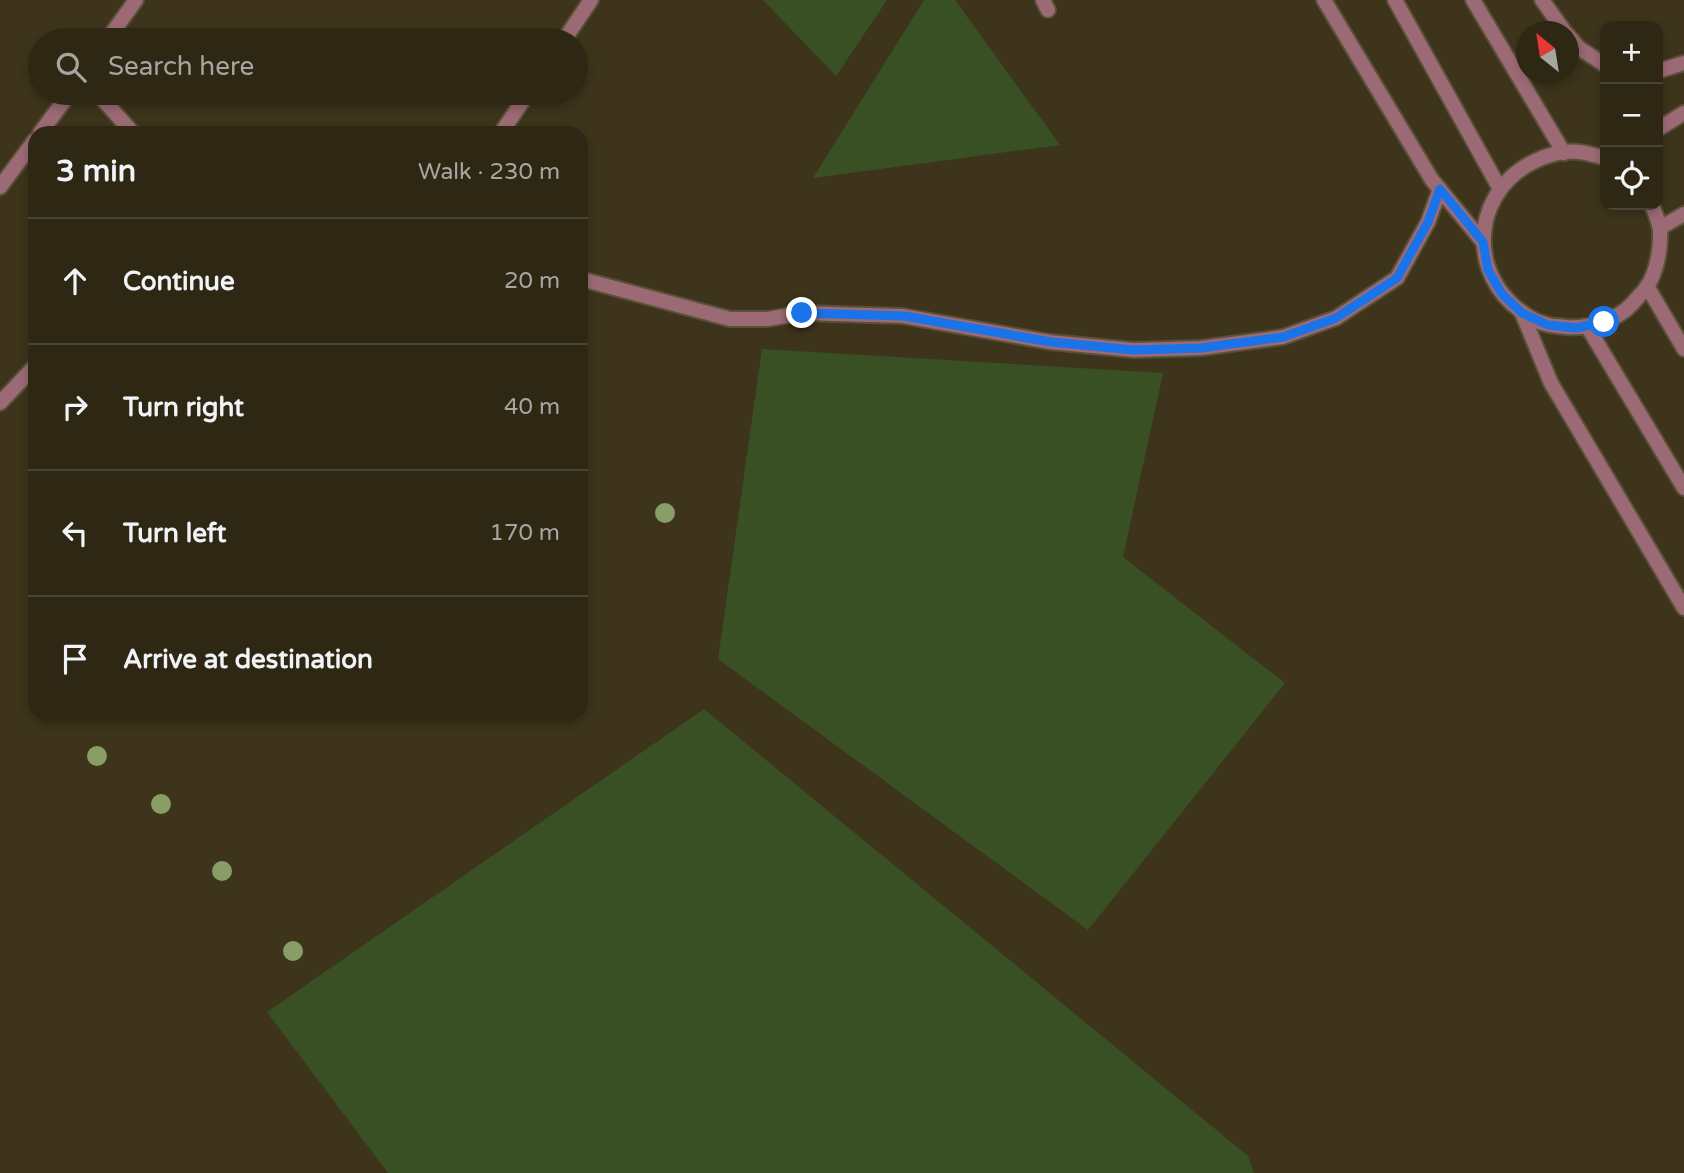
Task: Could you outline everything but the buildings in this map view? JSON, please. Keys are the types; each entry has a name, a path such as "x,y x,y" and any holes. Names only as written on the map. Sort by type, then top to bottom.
{"street":[{"path":"116,28 136,0"},
{"path":"572,28 591,0"},
{"path":"1324,0 1432,180 1483,242"},
{"path":"1395,0 1500,189"},
{"path":"1473,0 1564,153"},
{"path":"1542,0 1558,21"},
{"path":"1579,48 1600,62"},
{"path":"1663,69 1684,63"},
{"path":"45,126 61,105"},
{"path":"108,105 127,126"},
{"path":"506,126 520,105"},
{"path":"1663,126 1684,113"},
{"path":"0,187 28,149"},
{"path":"1600,157 1577,151 1547,155 1520,169 1500,189 1487,214 1483,242 1488,270 1502,294 1522,313 1548,325 1576,328 1604,322 1628,308 1647,286 1658,258 1660,228 1655,210"},
{"path":"588,281 730,319 768,319 802,313 904,316 1051,342 1134,350 1201,348 1283,337 1336,318 1387,285 1397,278 1428,222 1440,189"},
{"path":"1660,228 1684,214"},
{"path":"1647,286 1684,349"},
{"path":"1522,313 1550,383 1684,608"},
{"path":"1587,326 1684,488"},
{"path":"0,403 28,373"}],"green space":[{"path":"763,0 887,0 836,76"},
{"path":"924,0 955,0 1060,145 813,178"},
{"path":"762,349 1163,373 1123,557 1285,683 1088,930 718,659"},
{"path":"704,709 1248,1156 1254,1173 388,1173 267,1012"}],"route":[{"path":"802,313 904,316 1051,342 1134,350 1201,348 1283,337 1336,318 1397,278 1428,222 1440,189 1483,242 1488,270 1502,294 1522,313 1548,325 1576,328 1604,322"}]}
